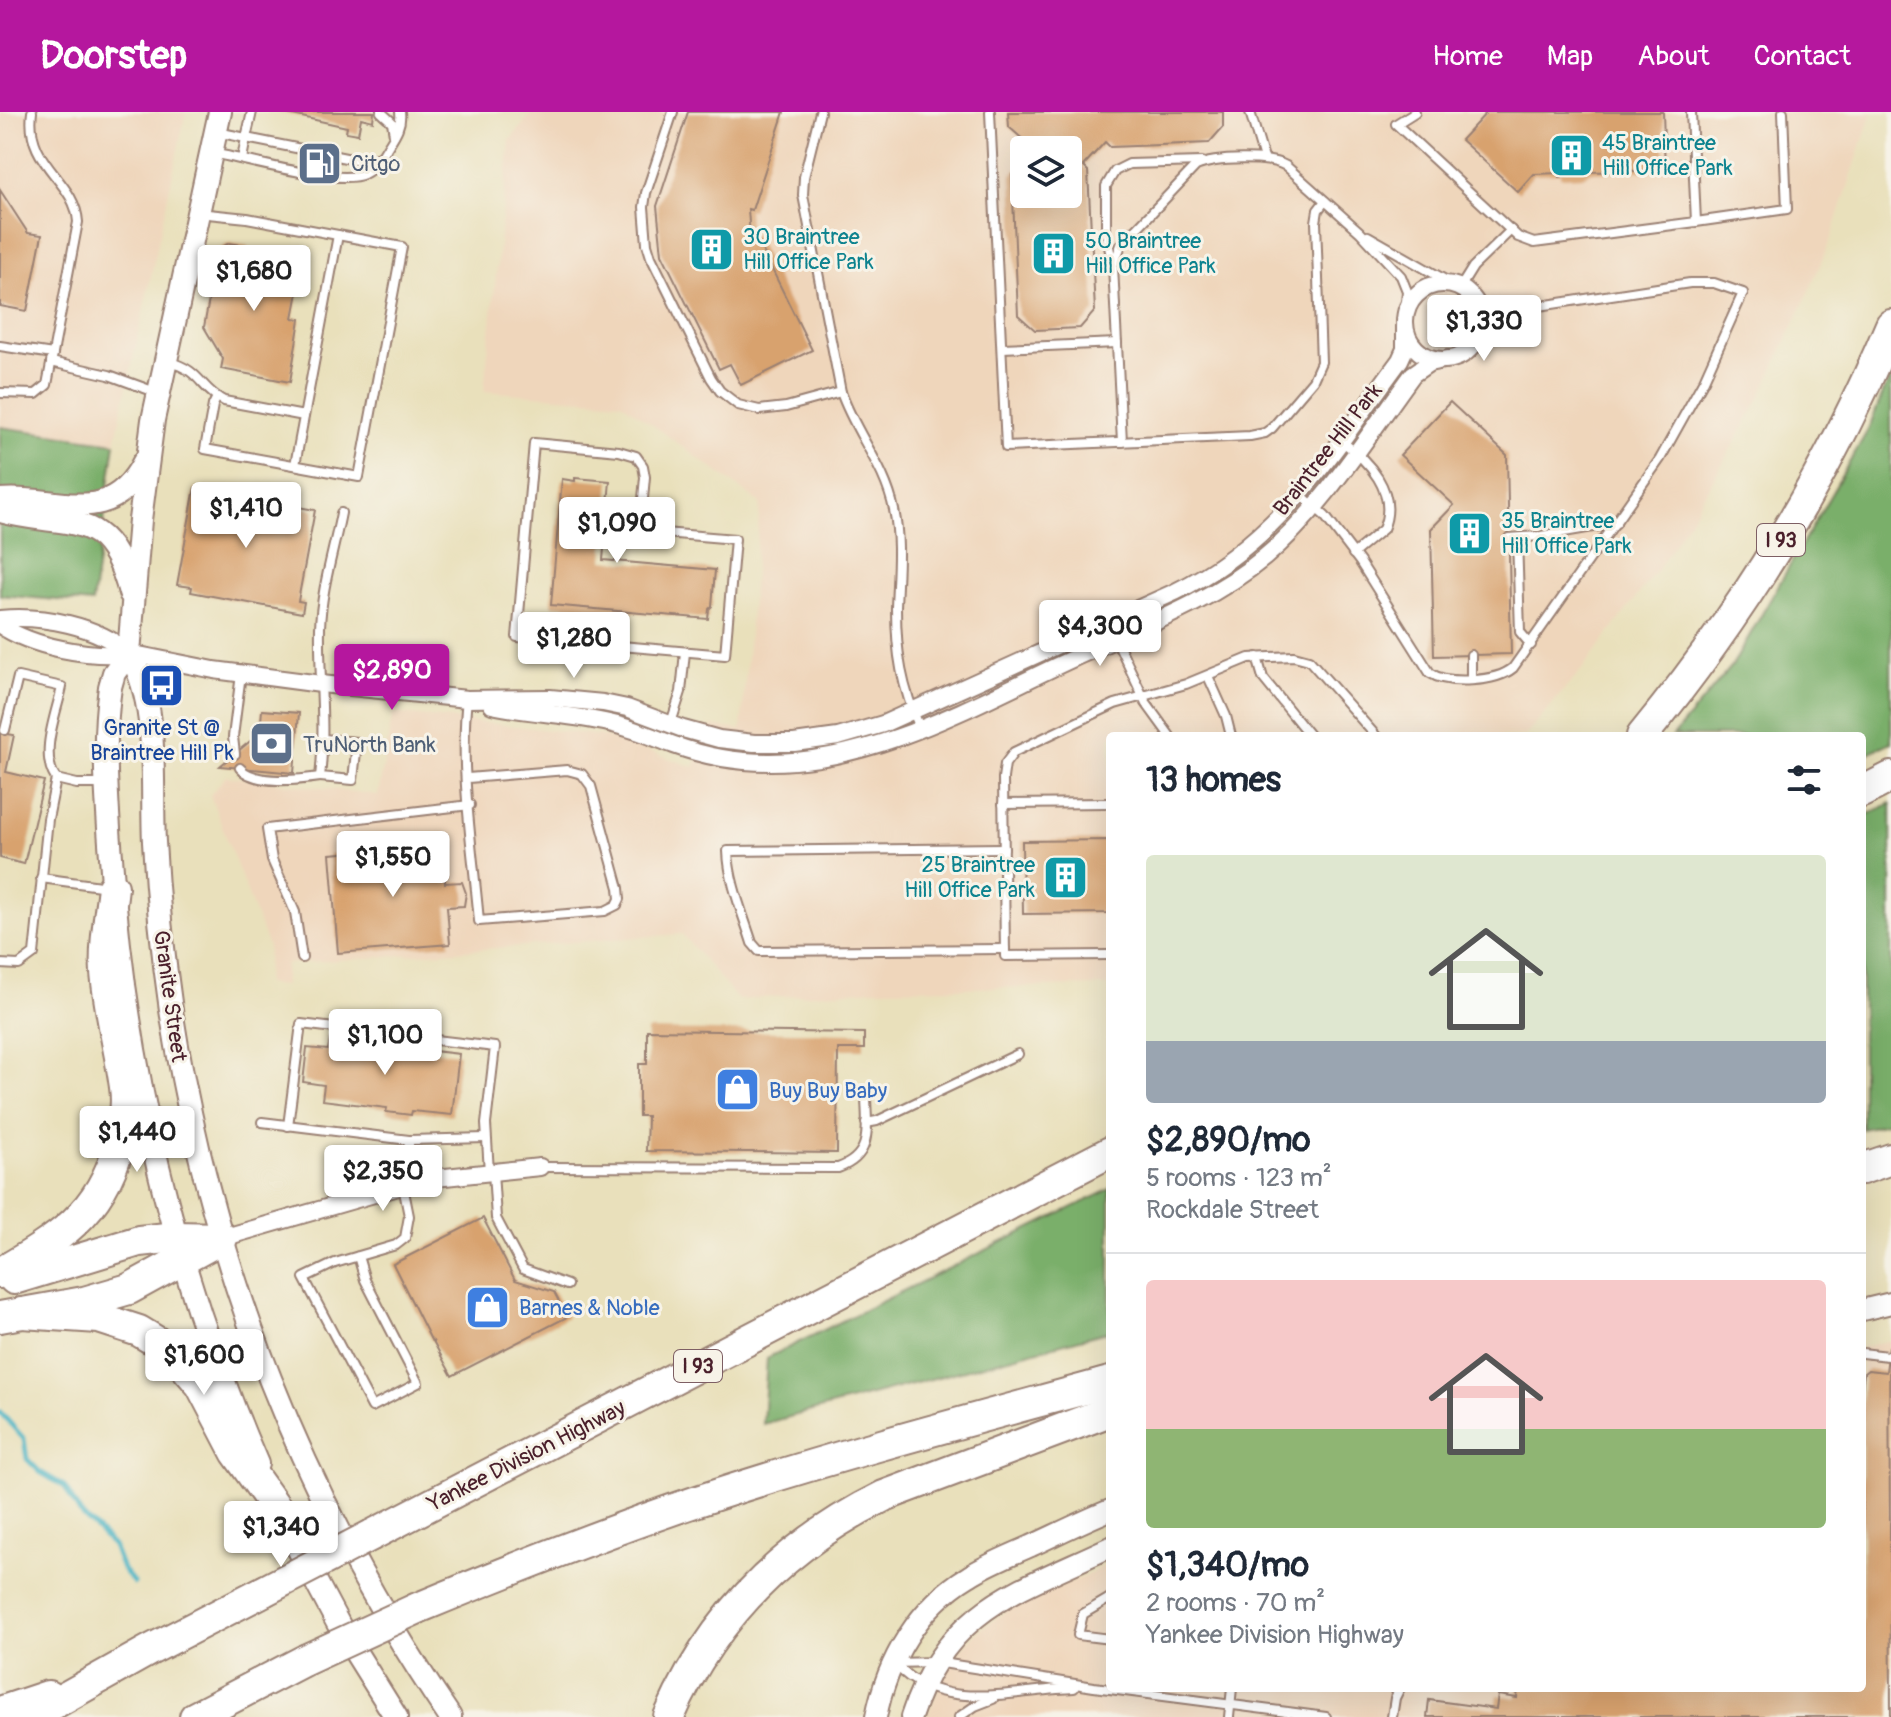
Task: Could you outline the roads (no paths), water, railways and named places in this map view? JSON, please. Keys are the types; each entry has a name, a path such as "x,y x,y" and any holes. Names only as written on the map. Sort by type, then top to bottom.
{"highway":[{"name":"I 93","path":"1645,732 1710,648 1782,538 1847,421 1891,325"},
{"path":"1866,790 1891,777"},
{"path":"0,1273 56,1238 79,1219 104,1186 117,1151 126,1098 105,970 113,887"},
{"name":"I 93","path":"1024,1198 1106,1154"},
{"path":"1866,1168 1891,1159"},
{"path":"1024,1198 1106,1172"},
{"path":"1866,1180 1891,1175"},
{"name":"Yankee Division Highway","path":"30,1717 264,1591 1024,1198"},
{"path":"0,1283 115,1247 179,1249 222,1238"},
{"path":"11,1315 116,1293 143,1283 179,1249"},
{"path":"11,1315 99,1318 139,1331 162,1345 201,1385 236,1452 279,1512"},
{"path":"195,1717 305,1660 418,1608 537,1559 717,1494 827,1460 1106,1383"},
{"path":"669,1717 689,1674 719,1629 762,1579 813,1537 884,1496 1106,1413"},
{"path":"220,1717 266,1680"},
{"path":"0,1712 92,1681"}],"main road":[{"name":"Granite Street","path":"216,132 164,361 148,449 129,653 114,673 110,687 108,784 113,887 124,986 138,1072 179,1249 226,1389 279,1512 341,1629 396,1717"},
{"path":"0,500 80,506 94,504 111,497 127,485 140,468 148,449"},
{"path":"0,511 81,523 94,530 117,559 133,606"},
{"name":"Granite Street","path":"129,653 148,699 154,847 171,1010 194,1129 222,1238 261,1358 308,1471 387,1621 450,1717"}],"street":[{"path":"1448,359 1435,359 1423,354 1409,340 1405,320 1410,301 1427,287 1440,284 1457,286 1475,301 1481,315"},
{"name":"Braintree Hill Park","path":"467,699 530,713 613,723 664,742 728,759 795,761 866,749 920,728 1191,605 1235,579 1267,555 1314,506 1413,374 1429,363 1460,356 1474,343 1481,315"},
{"name":"Braintree Hill Park","path":"467,699 550,698 603,703 731,740 794,743 854,733 912,711 1175,592 1218,568 1255,541 1300,494 1400,360 1406,342 1405,320"},
{"path":"0,619 33,619 86,630 108,638 129,653"},
{"path":"0,625 26,639 82,652 107,655 129,653 241,674 467,699"},
{"path":"222,1238 439,1177 540,1167"},
{"path":"1866,1309 1891,1303"},
{"path":"876,1717 893,1663 915,1626 954,1585 981,1569 1106,1512"},
{"path":"911,1717 936,1662 963,1627 998,1600 1106,1549"}],"lane":[{"path":"0,393 39,394 47,385 78,218 70,198 36,149 31,129 32,112"},
{"path":"242,159 252,112"},
{"path":"381,112 392,122 394,136"},
{"path":"216,132 242,159 342,179 370,171 394,136 400,123 400,112"},
{"path":"673,112 646,193 647,244 711,378 720,391 738,405 759,410 786,407 841,392"},
{"path":"820,112 804,177 803,195 841,392 883,475 894,510 898,547 898,651 904,692 920,728"},
{"path":"990,112 1006,447 1260,434 1272,428 1315,377 1322,358 1316,222 1318,210 1325,201"},
{"path":"1250,112 1264,159"},
{"path":"1415,112 1396,124 1511,230 1524,241 1534,243 1787,209 1783,112"},
{"path":"1691,112 1696,222"},
{"path":"216,132 356,160 375,159 384,154"},
{"path":"1122,442 1113,266 1106,232 1104,195 1115,171 1138,162 1264,159 1286,166 1360,232 1404,280 1408,298 1405,320"},
{"path":"1113,266 1121,245 1188,172 1207,162"},
{"path":"198,213 247,218 402,247 359,477 205,449 217,397"},
{"path":"1360,232 1457,286 1511,230"},
{"path":"295,465 338,235"},
{"path":"1300,494 1314,506 1353,554 1430,673 1444,679 1471,679 1497,677 1509,672 1660,459 1692,405 1743,293 1714,283 1690,283 1481,315"},
{"path":"1002,348 1117,343"},
{"path":"0,346 52,358 158,393"},
{"path":"164,361 194,372 217,397 228,402 304,416"},
{"path":"1340,440 1355,451 1380,481 1387,513 1379,534 1353,554"},
{"path":"534,443 619,451 636,456 643,466 645,477 640,531 735,539 725,655 685,652 517,637 534,443"},
{"path":"320,777 324,739 321,618 341,513"},
{"path":"1531,645 1521,635 1519,626 1513,538 1616,523"},
{"path":"1108,622 1143,697 1167,732"},
{"path":"664,742 681,692 685,652"},
{"path":"1471,655 1471,679"},
{"path":"1106,955 1005,956 1004,768 1014,752 1106,708 1257,657 1294,656 1309,660 1372,732"},
{"path":"1257,657 1265,682 1307,732"},
{"path":"235,754 233,737 241,674"},
{"path":"1208,676 1230,732"},
{"path":"0,964 19,965 34,954 41,878 56,779 48,759 62,687 18,677 5,730"},
{"path":"467,699 464,732 479,921 605,911 617,905 619,888 586,777 567,770 468,778"},
{"path":"240,768 255,777 353,780 357,742 324,739"},
{"path":"56,779 77,784 108,784"},
{"path":"1003,804 1106,803"},
{"path":"302,958 295,912 272,860 267,829 470,805"},
{"path":"1004,848 728,851 728,854 752,943 757,950 1005,949"},
{"path":"41,878 113,887"},
{"path":"288,1126 301,1024 495,1047 486,1138 496,1218 521,1266 528,1273 567,1285"},
{"path":"866,1123 877,1121 1018,1054"},
{"path":"540,1167 832,1169 851,1163 861,1154 865,1145 866,1093"},
{"path":"262,1122 409,1140 486,1138"},
{"path":"358,1256 365,1280 418,1383 372,1407 304,1278 358,1256 396,1245 405,1238 409,1216 409,1140"},
{"path":"1866,1353 1888,1356"},
{"path":"1106,1600 1083,1614 1078,1635 1106,1638"},
{"path":"893,1663 936,1662 1106,1689"},
{"path":"893,1663 912,1680 923,1685 966,1695 1006,1696 1094,1687"},
{"path":"1132,1692 1326,1717"},
{"path":"1229,1717 1232,1692"},
{"path":"1392,1717 1398,1692"},
{"path":"959,1717 975,1706 1006,1696"}],"waterway":[{"path":"0,1412 24,1439 27,1459 40,1472 64,1486 80,1513 113,1546 122,1569 134,1583"}],"place":[{"name":"45 Braintree Hill Office Park","path":"1571,155"},
{"name":"Citgo","path":"320,163"},
{"name":"30 Braintree Hill Office Park","path":"712,249"},
{"name":"50 Braintree Hill Office Park","path":"1054,253"},
{"name":"35 Braintree Hill Office Park","path":"1470,533"},
{"name":"Granite St @ Braintree Hill Pk","path":"162,686"},
{"name":"TruNorth Bank","path":"272,744"},
{"name":"25 Braintree Hill Office Park","path":"1066,877"},
{"name":"Buy Buy Baby","path":"738,1090"},
{"name":"Barnes & Noble","path":"488,1307"}]}
